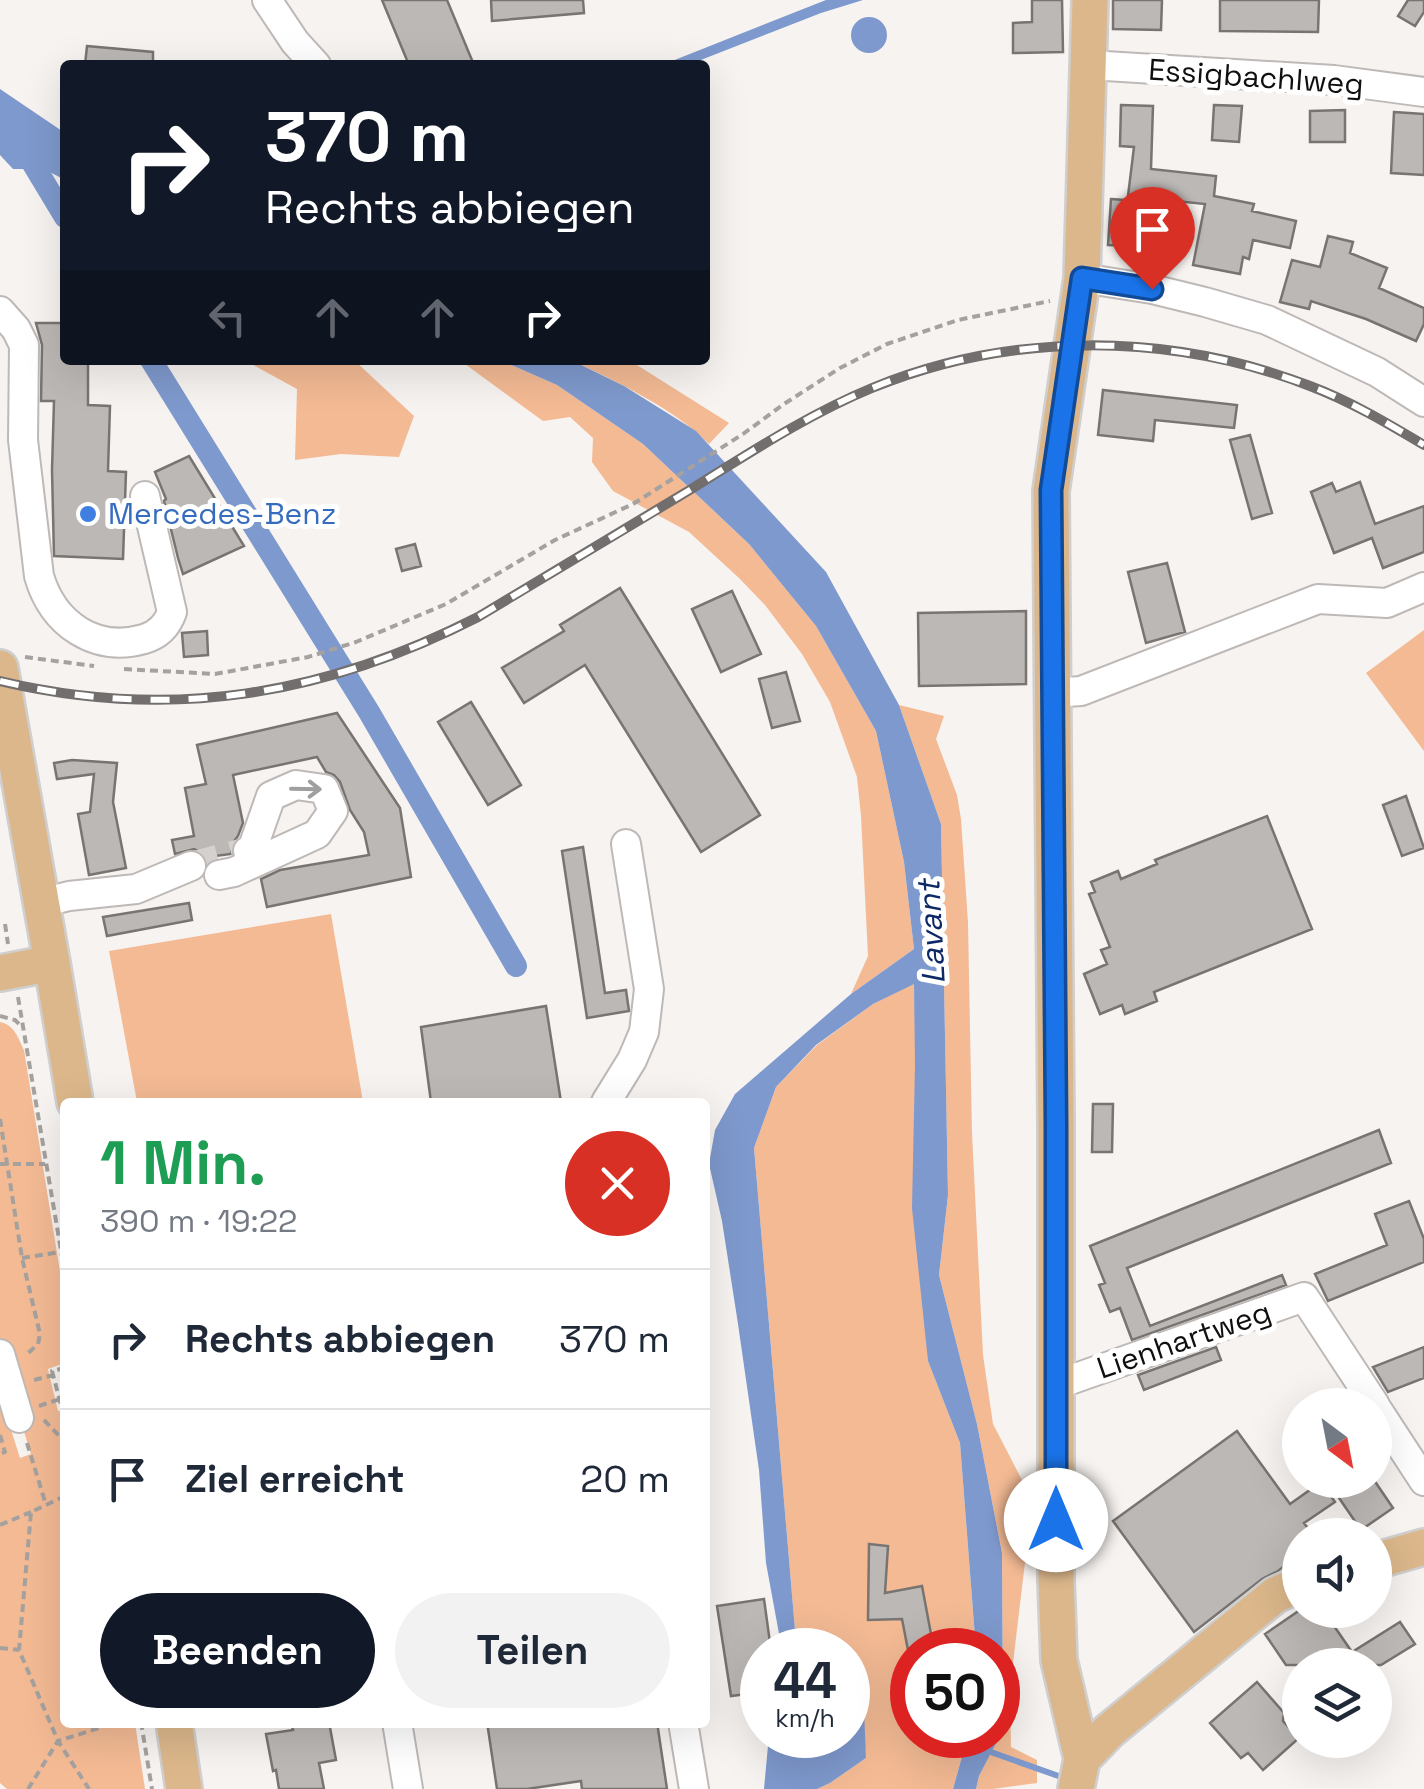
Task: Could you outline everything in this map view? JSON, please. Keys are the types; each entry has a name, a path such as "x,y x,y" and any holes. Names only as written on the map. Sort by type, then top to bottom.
{"main road":[{"path":"1079,1774 1059,1660 1056,1580 1051,490 1073,288 1090,0"},
{"path":"6,663 55,899 52,962 74,1098"},
{"path":"7,972 52,962"},
{"path":"1392,1556 1424,1547"},
{"path":"1079,1774 1109,1731 1282,1592"},
{"path":"175,1728 184,1789"}],"street":[{"path":"268,0 311,60"},
{"name":"Essigbachlweg","path":"1089,65 1334,80 1424,92"},
{"path":"1073,288 1170,293 1266,320 1378,372 1424,402"},
{"path":"0,311 24,345 11,440 38,576 44,594 69,624 106,642 128,643 152,636 168,624 172,612 145,496"},
{"path":"1053,692 1081,691 1318,599 1387,603 1424,587"},
{"path":"55,899 136,890 159,880 234,872 317,834 333,811 324,790 296,785 270,796 253,848 248,851"},
{"path":"608,1098 644,1032 648,989 626,844"},
{"name":"Lienhartweg","path":"1056,1385 1304,1298 1364,1388"},
{"path":"1,1359 23,1420"},
{"name":"Lienhartweg","path":"1392,1431 1424,1481"},
{"path":"397,1728 408,1789"},
{"path":"685,1728 694,1789"}],"path":[{"path":"124,669 215,674 308,657 356,642 446,604 554,540 633,504 840,368 887,344 1073,288"},
{"path":"6,663 25,656 107,667"},
{"path":"2,924 7,972 24,1029 60,1246"},
{"path":"0,1016 15,1020 24,1029"},
{"path":"0,1119 3,1163 40,1334 38,1344 28,1355 1,1359"},
{"path":"3,1163 47,1164"},
{"path":"22,1258 60,1252"},
{"path":"60,1369 52,1371 60,1396"},
{"path":"0,1454 5,1452 23,1420 60,1402"},
{"path":"23,1420 60,1439"},
{"path":"23,1420 46,1505"},
{"path":"0,1525 60,1498"},
{"path":"31,1512 19,1650 58,1742 89,1789"},
{"path":"0,1648 19,1650"},
{"path":"28,1789 58,1742 100,1728"},
{"path":"143,1728 152,1789"}],"shaded area":[{"path":"253,365 359,365 414,416 399,457 341,454 295,460 297,389"},
{"path":"466,365 511,365 557,385 643,444 749,544 816,626 876,731 904,862 914,949 851,994 868,956 861,816 857,777 830,702 802,654 739,578 689,532 613,491 592,462 593,438 570,417 543,421"},
{"path":"581,365 637,365 729,423 709,444 662,408"},
{"path":"1424,630 1424,751 1366,673"},
{"path":"899,705 944,716 936,739 957,795 961,819 983,1355 993,1424 1022,1480 1026,1554 1017,1628 1002,1628 1002,1553 977,1424 939,1275 948,1195 941,824"},
{"path":"331,914 362,1098 136,1098 109,951"},
{"path":"914,983 928,1361 960,1443 974,1628 890,1628 890,1758 962,1758 953,1789 817,1789 870,1758 870,1628 795,1628 754,1148 776,1087 817,1045 873,1004"},
{"path":"0,1022 13,1029 24,1050 60,1271 60,1365 48,1369 60,1411 60,1728 136,1728 145,1789 7,1789 0,1783 0,1395 20,1458 31,1454 0,1355"},
{"path":"1020,1752 1037,1760 1037,1783 976,1789 988,1758 1020,1758"}],"water":[{"path":"826,0 863,0 701,60 675,60"},
{"path":"869,17 882,22 887,35 882,48 869,53 856,48 851,35 856,22"},
{"path":"0,89 60,130 60,177 44,169 13,169 0,155"},
{"name":"Lavant","path":"511,365 581,365 624,386 696,431 826,572 899,705 941,824 948,1195 939,1275 977,1424 1002,1553 1002,1628 974,1628 960,1443 928,1361 912,1208 914,984 873,1004 816,1045 776,1087 754,1148 795,1628 778,1628 766,1563 759,1470 738,1324 710,1168 715,1130 735,1094 851,994 914,949 904,862 876,731 816,626 749,544 643,444 557,385"},
{"path":"767,1758 866,1758 817,1789 764,1789"},
{"path":"962,1758 988,1758 976,1789 953,1789"}],"building":[{"path":"382,0 447,0 472,60 407,60"},
{"path":"491,0 583,0 584,13 492,21"},
{"path":"1032,0 1062,0 1063,52 1013,53 1013,23 1032,22"},
{"path":"1113,0 1162,0 1161,30 1113,29"},
{"path":"1220,0 1319,0 1318,32 1220,31"},
{"path":"1408,0 1424,0 1424,12 1415,26 1398,16"},
{"path":"87,46 153,52 153,60 86,60"},
{"path":"1121,105 1153,106 1151,169 1216,176 1214,196 1254,204 1252,211 1296,221 1290,248 1253,240 1249,259 1243,257 1240,274 1193,265 1205,204 1128,196 1134,147 1120,146"},
{"path":"1214,105 1242,106 1239,142 1212,140"},
{"path":"1345,110 1345,142 1310,142 1310,111"},
{"path":"1394,112 1424,114 1424,175 1391,173"},
{"path":"1111,199 1140,201 1137,246 1108,245"},
{"path":"1328,236 1353,242 1350,253 1387,268 1379,288 1424,308 1424,324 1416,341 1311,301 1309,309 1280,302 1292,260 1320,267"},
{"path":"36,323 60,323 60,365 88,365 88,405 110,406 108,471 126,472 123,559 54,556 54,401 41,401 42,345"},
{"path":"1103,390 1237,405 1234,428 1155,420 1153,441 1098,435"},
{"path":"1250,435 1272,513 1252,519 1230,440"},
{"path":"189,456 244,546 183,574 166,499 155,472"},
{"path":"1360,482 1375,524 1424,506 1424,552 1383,568 1372,538 1334,553 1311,492 1332,483 1336,492"},
{"path":"415,544 421,566 402,571 396,549"},
{"path":"1167,563 1185,632 1146,643 1128,572"},
{"path":"620,588 760,815 701,852 585,665 524,703 502,668 564,631 560,625"},
{"path":"732,591 761,654 721,672 692,609"},
{"path":"1026,611 1026,684 919,686 918,613"},
{"path":"207,631 208,655 184,657 182,633"},
{"path":"786,672 800,721 772,728 759,679"},
{"path":"471,702 521,785 488,805 438,722"},
{"path":"337,713 400,808 411,877 267,907 261,879 280,870 369,855 364,832 350,810 340,782 326,772 317,757 233,775 243,823 231,854 215,856 208,862 194,849 175,854 172,840 194,836 185,788 206,784 197,745"},
{"path":"54,763 117,763 113,802 126,868 89,875 78,814 90,812 94,774 57,779"},
{"path":"1406,796 1424,848 1402,856 1383,805"},
{"path":"1267,816 1312,929 1154,992 1157,1001 1125,1014 1122,1005 1100,1014 1084,974 1107,964 1101,950 1110,947 1089,894 1095,892 1091,882 1118,871 1121,879 1157,864 1155,860"},
{"path":"583,847 605,993 626,990 629,1011 587,1018 562,851"},
{"path":"189,903 192,920 107,936 103,917"},
{"path":"546,1006 560,1098 430,1098 421,1027"},
{"path":"1093,1104 1113,1104 1112,1152 1092,1152"},
{"path":"1379,1130 1391,1163 1127,1268 1150,1326 1282,1275 1286,1285 1132,1340 1120,1308 1110,1312 1099,1285 1105,1283 1090,1246"},
{"path":"1409,1201 1424,1239 1424,1262 1328,1301 1315,1274 1387,1245 1375,1214"},
{"path":"1216,1347 1221,1360 1144,1390 1138,1375"},
{"path":"1424,1347 1424,1378 1392,1390 1386,1388 1373,1367"},
{"path":"1237,1431 1290,1504 1298,1498 1332,1498 1335,1502 1311,1518 1282,1518 1282,1568 1194,1632 1113,1521"},
{"path":"1339,1498 1386,1498 1393,1508 1378,1518 1353,1518"},
{"path":"869,1544 888,1546 885,1593 922,1586 930,1628 904,1628 902,1619 868,1620"},
{"path":"764,1599 768,1628 740,1628 740,1695 731,1696 717,1606"},
{"path":"1282,1622 1282,1628 1335,1628 1349,1648 1282,1648 1282,1659 1265,1634"},
{"path":"1400,1622 1415,1644 1392,1658 1392,1648 1358,1648"},
{"path":"1257,1682 1282,1711 1282,1753 1263,1770 1248,1753 1241,1758 1210,1723"},
{"path":"330,1728 336,1760 319,1763 324,1789 279,1789 266,1734"},
{"path":"488,1728 658,1728 667,1789 582,1789 581,1781 497,1789"}],"waterway":[{"path":"26,147 60,209"},
{"path":"154,365 369,712 516,966"},
{"path":"1008,1758 1067,1779"}],"tunnel":[{"path":"191,866 248,851"}],"railway":[{"path":"0,681 63,693 185,699 245,694 362,666 478,617 826,410 925,369 979,356 1091,345 1202,356 1257,368 1325,392 1424,445"}],"place":[{"name":"Mercedes-Benz","path":"88,514"}],"route":[{"path":"1056,1520 1051,490 1082,278 1152,289"}]}
